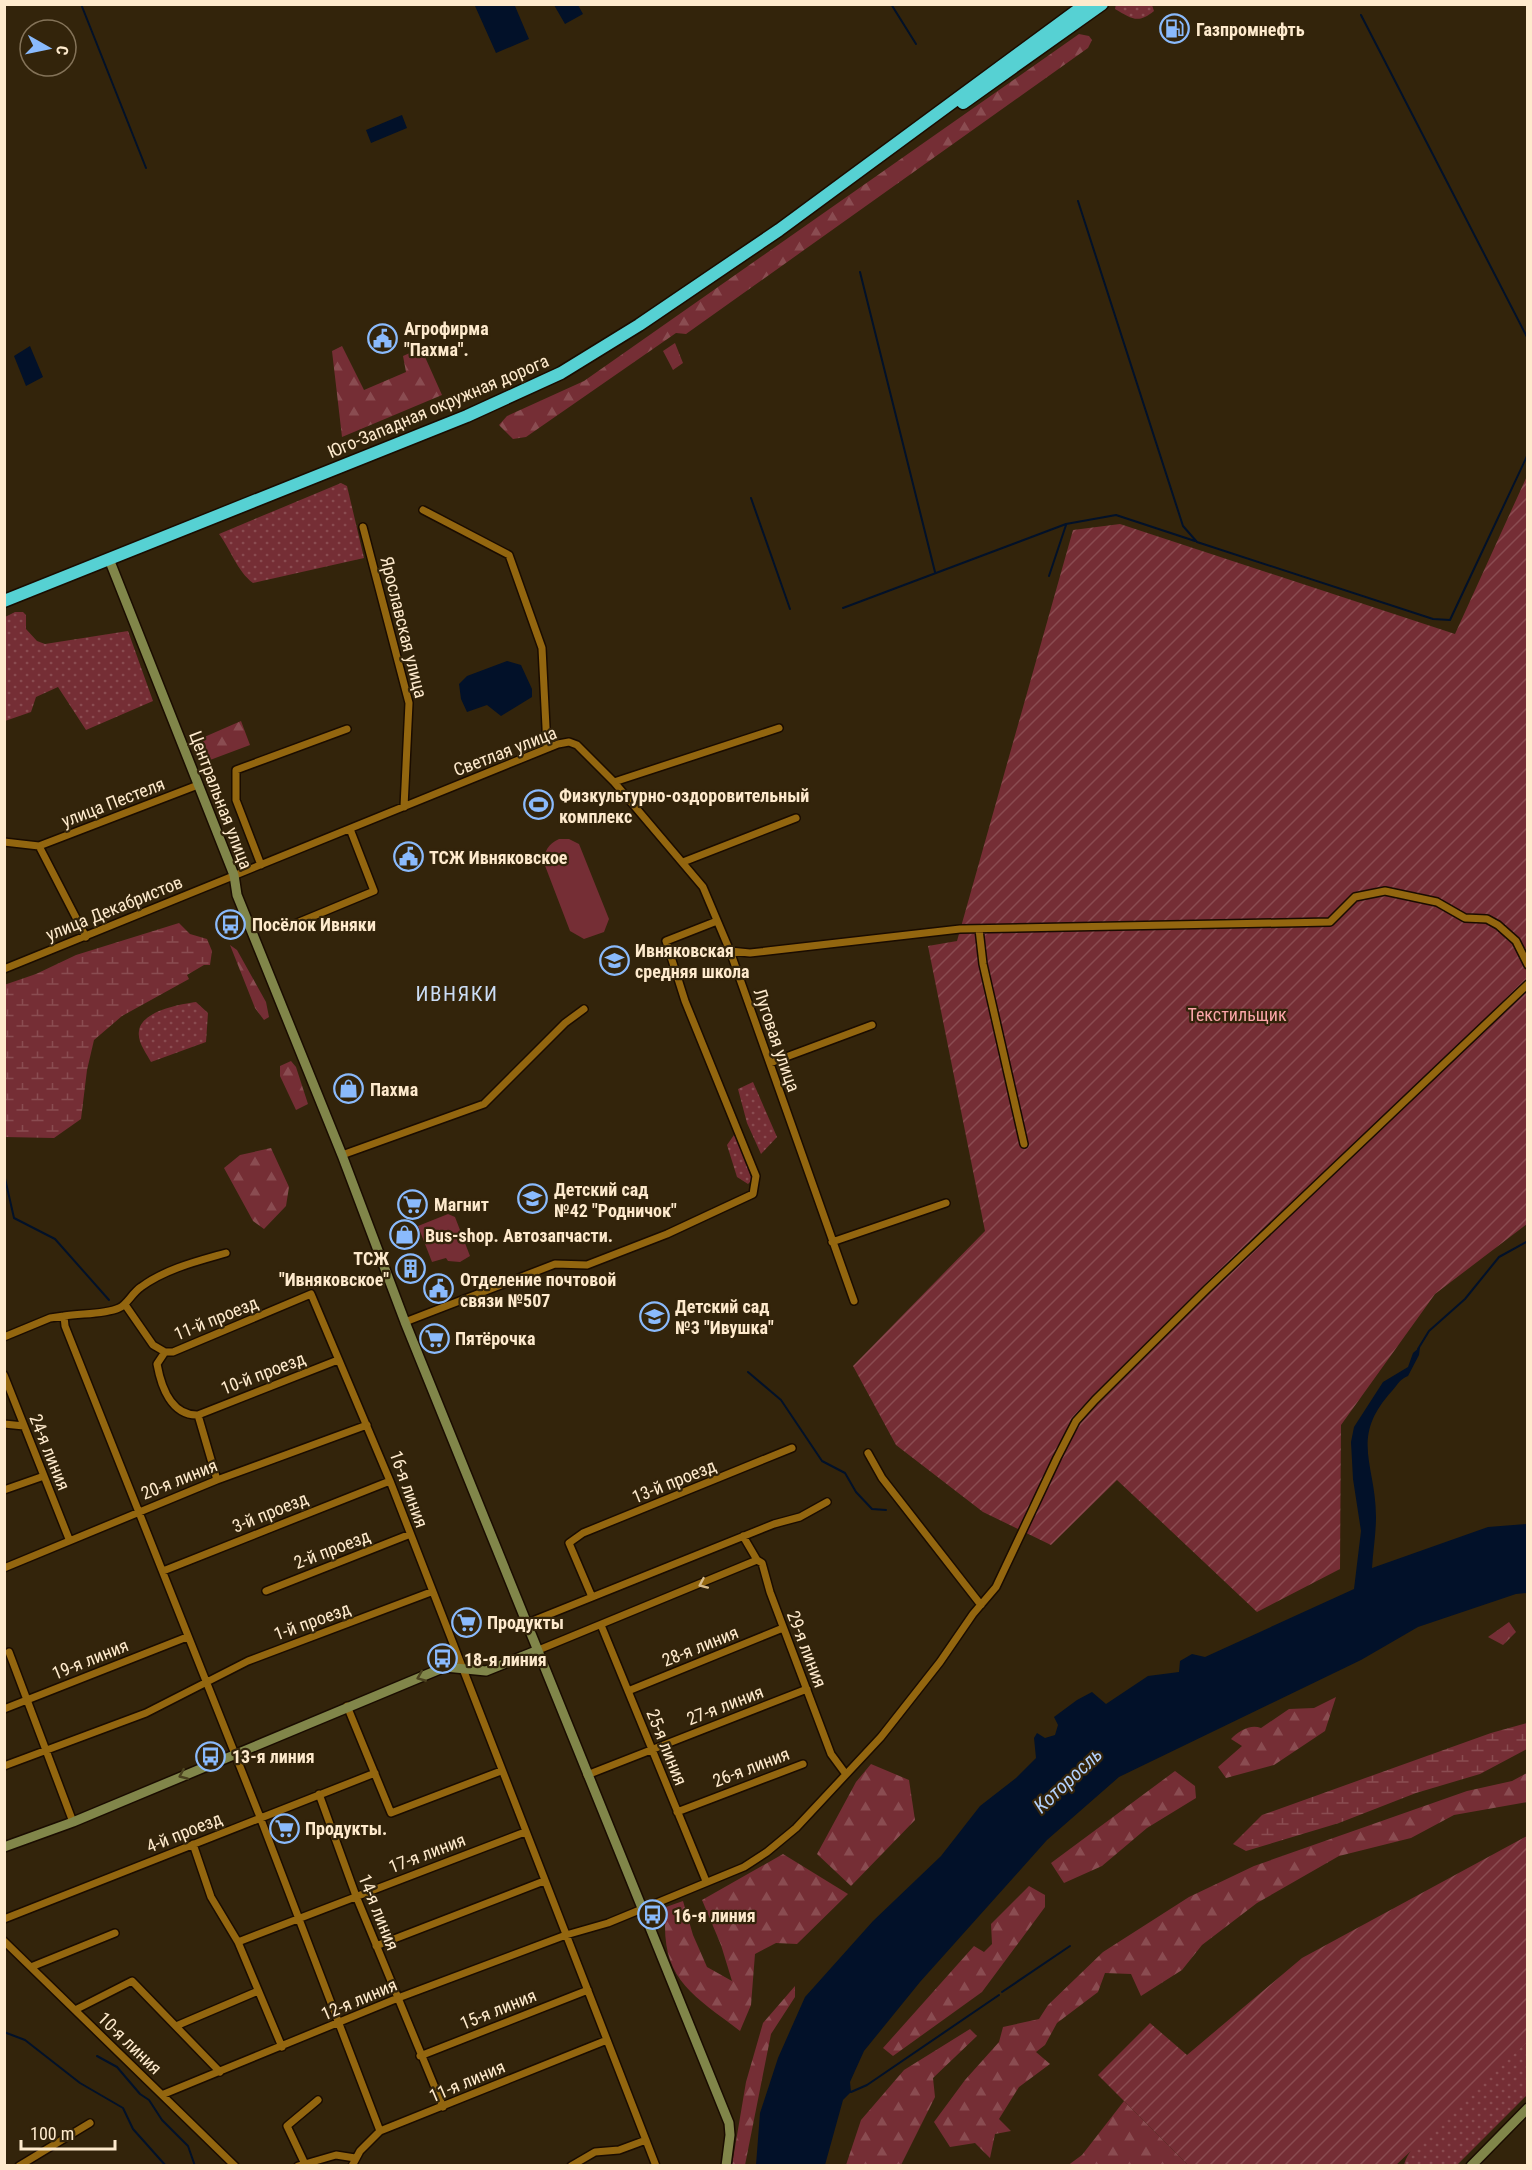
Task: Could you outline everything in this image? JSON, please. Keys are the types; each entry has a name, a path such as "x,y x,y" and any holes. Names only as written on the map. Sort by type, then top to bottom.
{"highway":[{"name":"Юго-Западная окружная дорога","path":"906,139 972,86 1086,4"},
{"name":"Юго-Западная окружная дорога","path":"109,559 467,416 561,373 668,307 1102,4"},
{"path":"4,601 109,559"}],"street":[{"path":"423,510 508,555 542,648 548,747"},
{"name":"Ярославская улица","path":"363,527 409,703 404,807"},
{"name":"Центральная улица","path":"109,559 234,875 237,895 255,943 342,1155 405,1322 525,1624"},
{"path":"614,782 779,728"},
{"path":"261,865 236,800 236,770 347,729"},
{"name":"Светлая улица","path":"234,875 564,742 577,745 614,782"},
{"name":"Луговая улица","path":"614,782 703,887 730,951 854,1301"},
{"name":"улица Пестеля","path":"39,846 198,785"},
{"path":"683,862 796,818"},
{"path":"292,925 374,891 350,829"},
{"path":"4,842 39,846 86,937"},
{"name":"улица Декабристов","path":"4,969 234,875"},
{"path":"730,951 750,953 979,929 1235,922 1330,922 1354,897 1386,891 1437,902 1465,918 1487,920 1498,925 1516,941 1527,965"},
{"path":"405,1322 555,1264 587,1265 667,1234 750,1197 755,1191 756,1176 685,1001 666,941 717,921"},
{"path":"979,929 983,964 1024,1144"},
{"name":"12-я линия","path":"164,2094 398,1998 566,1935 608,1923 643,1909 706,1881 744,1868 767,1852 796,1828 882,1737 996,1587 1076,1421 1207,1289 1527,984"},
{"path":"342,1155 484,1104 565,1023 584,1009"},
{"path":"770,1063 872,1025"},
{"path":"832,1242 946,1203"},
{"path":"4,1337 50,1318 115,1310 126,1306 132,1294 151,1280 194,1262 226,1253"},
{"name":"11-й проезд","path":"165,1352 173,1352 311,1294"},
{"name":"16-я линия","path":"311,1294 390,1481 408,1535 656,2166"},
{"path":"126,1306 153,1345 165,1352 157,1364 172,1405 190,1415 198,1415 217,1480"},
{"path":"64,1316 65,1326 260,1817 380,2131"},
{"name":"10-й проезд","path":"198,1415 338,1360"},
{"name":"24-я линия","path":"4,1375 69,1539"},
{"path":"4,1424 24,1426"},
{"name":"20-я линия","path":"4,1568 69,1539 217,1480 367,1425"},
{"name":"13-й проезд","path":"592,1597 569,1543 583,1533 792,1448"},
{"path":"868,1453 882,1479 981,1605"},
{"path":"4,1490 44,1476"},
{"name":"3-й проезд","path":"163,1571 390,1481"},
{"path":"726,2166 730,2135 729,2122 525,1624 774,1524 794,1520 826,1502"},
{"name":"2-й проезд","path":"266,1591 408,1535"},
{"name":"29-я линия","path":"743,1536 757,1560 762,1563 783,1628 831,1754 846,1773"},
{"path":"4,1847 74,1822 445,1667 486,1671 757,1560"},
{"name":"1-й проезд","path":"4,1766 146,1713 248,1661 431,1592"},
{"name":"25-я линия","path":"600,1625 706,1881"},
{"name":"28-я линия","path":"628,1691 783,1628"},
{"name":"19-я линия","path":"4,1709 187,1636"},
{"path":"9,1652 74,1822"},
{"name":"27-я линия","path":"587,1775 807,1689"},
{"path":"347,1706 391,1813 501,1771"},
{"name":"26-я линия","path":"677,1812 803,1764"},
{"name":"4-й проезд","path":"4,1919 375,1773"},
{"name":"14-я линия","path":"319,1794 356,1896 420,2056 443,2107"},
{"name":"17-я линия","path":"238,1942 525,1832"},
{"path":"192,1844 211,1897 238,1942 282,2047"},
{"path":"376,1946 544,1881"},
{"path":"31,1967 115,1933"},
{"name":"10-я линия","path":"4,1941 153,2086 164,2094 235,2166"},
{"path":"75,2010 132,1981 220,2072"},
{"name":"15-я линия","path":"420,2056 588,1990"},
{"path":"176,2026 258,1991"},
{"name":"11-я линия","path":"354,2162 380,2131 607,2040"},
{"path":"318,2100 287,2126 301,2164 336,2155 354,2162"},
{"path":"1471,2166 1527,2108"},
{"path":"20,2166 90,2122"},
{"path":"571,2166 595,2152 619,2150 646,2140"}],"green space":[{"path":"1116,4 1152,5 1154,11 1144,18 1135,19 1115,9"},
{"path":"1079,34 1089,36 1092,40 1088,48 686,334 676,333 526,437 513,439 499,425 507,416 584,381"},
{"path":"675,343 683,363 673,370 663,351"},
{"path":"342,346 364,390 406,372 403,356 421,348 442,395 342,437 332,351"},
{"name":"Текстильщик","path":"1527,476 1527,1224 1435,1294 1341,1425 1340,1569 1257,1612 1117,1480 1051,1545 983,1512 896,1445 853,1366 985,1231 928,946 957,941 1073,530 1120,524 1455,634"},
{"path":"341,483 347,486 364,558 253,583 247,578 219,534"},
{"path":"15,612 23,612 26,615 26,629 37,641 45,644 128,631 153,701 86,730 58,687 36,697 31,712 5,721 5,617"},
{"path":"241,721 250,745 210,760 202,738"},
{"path":"559,839 569,839 579,844 609,919 604,932 584,939 570,931 544,863 547,848"},
{"path":"179,923 190,934 207,939 212,951 210,965 204,965 187,975 189,979 122,1016 94,1040 87,1070 81,1119 54,1138 5,1137 4,985 36,974 76,955"},
{"path":"230,945 237,950 266,1002 269,1017 264,1020 255,1008"},
{"path":"196,1002 208,1013 206,1042 151,1062 139,1039 141,1024 147,1018 163,1010"},
{"path":"291,1061 296,1067 308,1104 296,1110 280,1076 280,1066"},
{"path":"753,1082 777,1137 761,1154 747,1123 738,1089"},
{"path":"734,1135 741,1147 752,1180 748,1184 737,1177 727,1145"},
{"path":"271,1148 289,1187 286,1206 264,1229 253,1221 224,1168 240,1155"},
{"path":"448,1214 455,1217 470,1256 460,1262 448,1261 446,1258 432,1262 418,1226"},
{"path":"1509,1622 1516,1632 1503,1645 1488,1637"},
{"path":"1336,1697 1325,1731 1274,1765 1226,1778 1218,1767 1242,1746 1231,1739 1241,1731 1253,1727 1261,1728 1289,1709 1314,1708"},
{"path":"1527,1723 1527,1749 1480,1774 1416,1793 1339,1823 1246,1851 1233,1844 1262,1815 1491,1733"},
{"path":"871,1764 909,1780 915,1820 851,1886 817,1854 856,1782"},
{"path":"1175,1771 1195,1786 1196,1798 1147,1828 1102,1866 1064,1883 1051,1863"},
{"path":"1527,1773 1527,1802 1454,1815 1411,1838 1339,1856 1257,1903 1202,1945 1182,1970 1141,1996 1131,1974 1105,1973 1098,1992 1057,2023 1045,2045 1036,2052 1050,2064 1019,2087 999,2119 1011,2131 995,2134 990,2158 975,2143 950,2147 934,2122 965,2080 999,2042 1003,2027 1039,2019 1048,2005 1103,1952 1189,1897 1254,1866 1467,1791 1512,1781"},
{"path":"1527,1836 1527,2042 1396,2165 1188,2165 1098,2075 1150,2023 1187,2055 1302,1958"},
{"path":"783,1854 848,1894 797,1944 776,1943 755,1954 751,2005 740,2031 706,2005 681,1981 667,1951 666,1907 683,1901 693,1935 707,1967 732,1981 721,1945 702,1900"},
{"path":"1029,1886 1045,1895 1045,1907 982,1992 893,2056 883,2048 974,1946 984,1952 992,1944 991,1924"},
{"path":"795,1986 795,1997 771,2034 745,2165 732,2165 746,2082 763,2023"},
{"path":"970,2029 977,2036 933,2078 935,2097 901,2165 846,2165 861,2120 904,2070"},
{"path":"1527,2040 1527,2095 1457,2165 1404,2166 1410,2152 1438,2118"},
{"path":"1124,2101 1188,2165 1067,2166 1082,2155"}],"water":[{"path":"518,5 515,6 529,39 496,53 475,6"},
{"path":"554,5 578,5 583,14 565,24"},
{"path":"402,115 407,128 371,143 366,130"},
{"path":"30,346 43,377 26,386 14,356"},
{"path":"507,661 521,665 532,689 532,697 501,716 487,705 467,712 461,699 459,684 467,676"},
{"name":"Которосль","path":"1420,1347 1419,1355 1408,1376 1399,1382 1379,1408 1371,1423 1368,1452 1376,1517 1372,1568 1488,1527 1527,1524 1527,1593 1516,1594 1418,1627 1361,1660 1119,1777 1047,1840 920,1982 864,2051 850,2082 851,2092 843,2100 825,2165 756,2165 760,2113 778,2058 805,1997 873,1921 941,1856 980,1806 1016,1778 1036,1758 1034,1738 1037,1733 1045,1738 1055,1735 1058,1725 1054,1717 1092,1692 1106,1704 1148,1676 1179,1672 1180,1661 1192,1654 1205,1657 1354,1589 1361,1531 1353,1479 1351,1442 1354,1427 1383,1382 1408,1367 1413,1353"}],"waterway":[{"path":"81,4 146,168"},
{"path":"891,4 916,44"},
{"path":"1361,15 1528,339"},
{"path":"1078,201 1183,526 1197,542 1433,619 1450,620 1528,454"},
{"path":"860,272 935,572"},
{"path":"751,498 790,609"},
{"path":"843,608 1066,524 1116,515 1195,541"},
{"path":"1049,576 1066,525"},
{"path":"4,1174 14,1218 55,1239 109,1300"},
{"path":"1418,1349 1429,1331 1465,1299 1499,1257 1528,1241"},
{"path":"748,1372 781,1400 822,1461 845,1473 856,1492 872,1509 886,1510"},
{"path":"1002,1992 1070,1946"},
{"path":"851,2092 867,2085 999,1995"},
{"path":"4,2032 25,2040 80,2083 123,2108 133,2129 166,2166"},
{"path":"97,2056 117,2067 140,2094 149,2100 162,2120 188,2146 195,2166"}],"place":[{"name":"Газпромнефть","path":"1175,29"},
{"name":"Агрофирма \"Пахма\".","path":"383,338"},
{"name":"Физкультурно-оздоровительный комплекс","path":"538,805"},
{"name":"ТСЖ Ивняковское","path":"408,857"},
{"name":"Посёлок Ивняки","path":"231,924"},
{"name":"Ивняковская средняя школа","path":"614,960"},
{"name":"Пахма","path":"349,1089"},
{"name":"Детский сад №42 \"Родничок\"","path":"533,1199"},
{"name":"Магнит","path":"413,1204"},
{"name":"Bus-shop. Автозапчасти.","path":"404,1235"},
{"name":"ТСЖ \"Ивняковское\"","path":"410,1268"},
{"name":"Отделение почтовой связи №507","path":"439,1289"},
{"name":"Детский сад №3 \"Ивушка\"","path":"654,1316"},
{"name":"Пятёрочка","path":"434,1338"},
{"name":"Продукты","path":"466,1622"},
{"name":"18-я линия","path":"443,1659"},
{"name":"13-я линия","path":"211,1756"},
{"name":"Продукты.","path":"284,1828"},
{"name":"16-я линия","path":"652,1915"}],"district":[{"name":"ИВНЯКИ","path":"457,994"}]}
